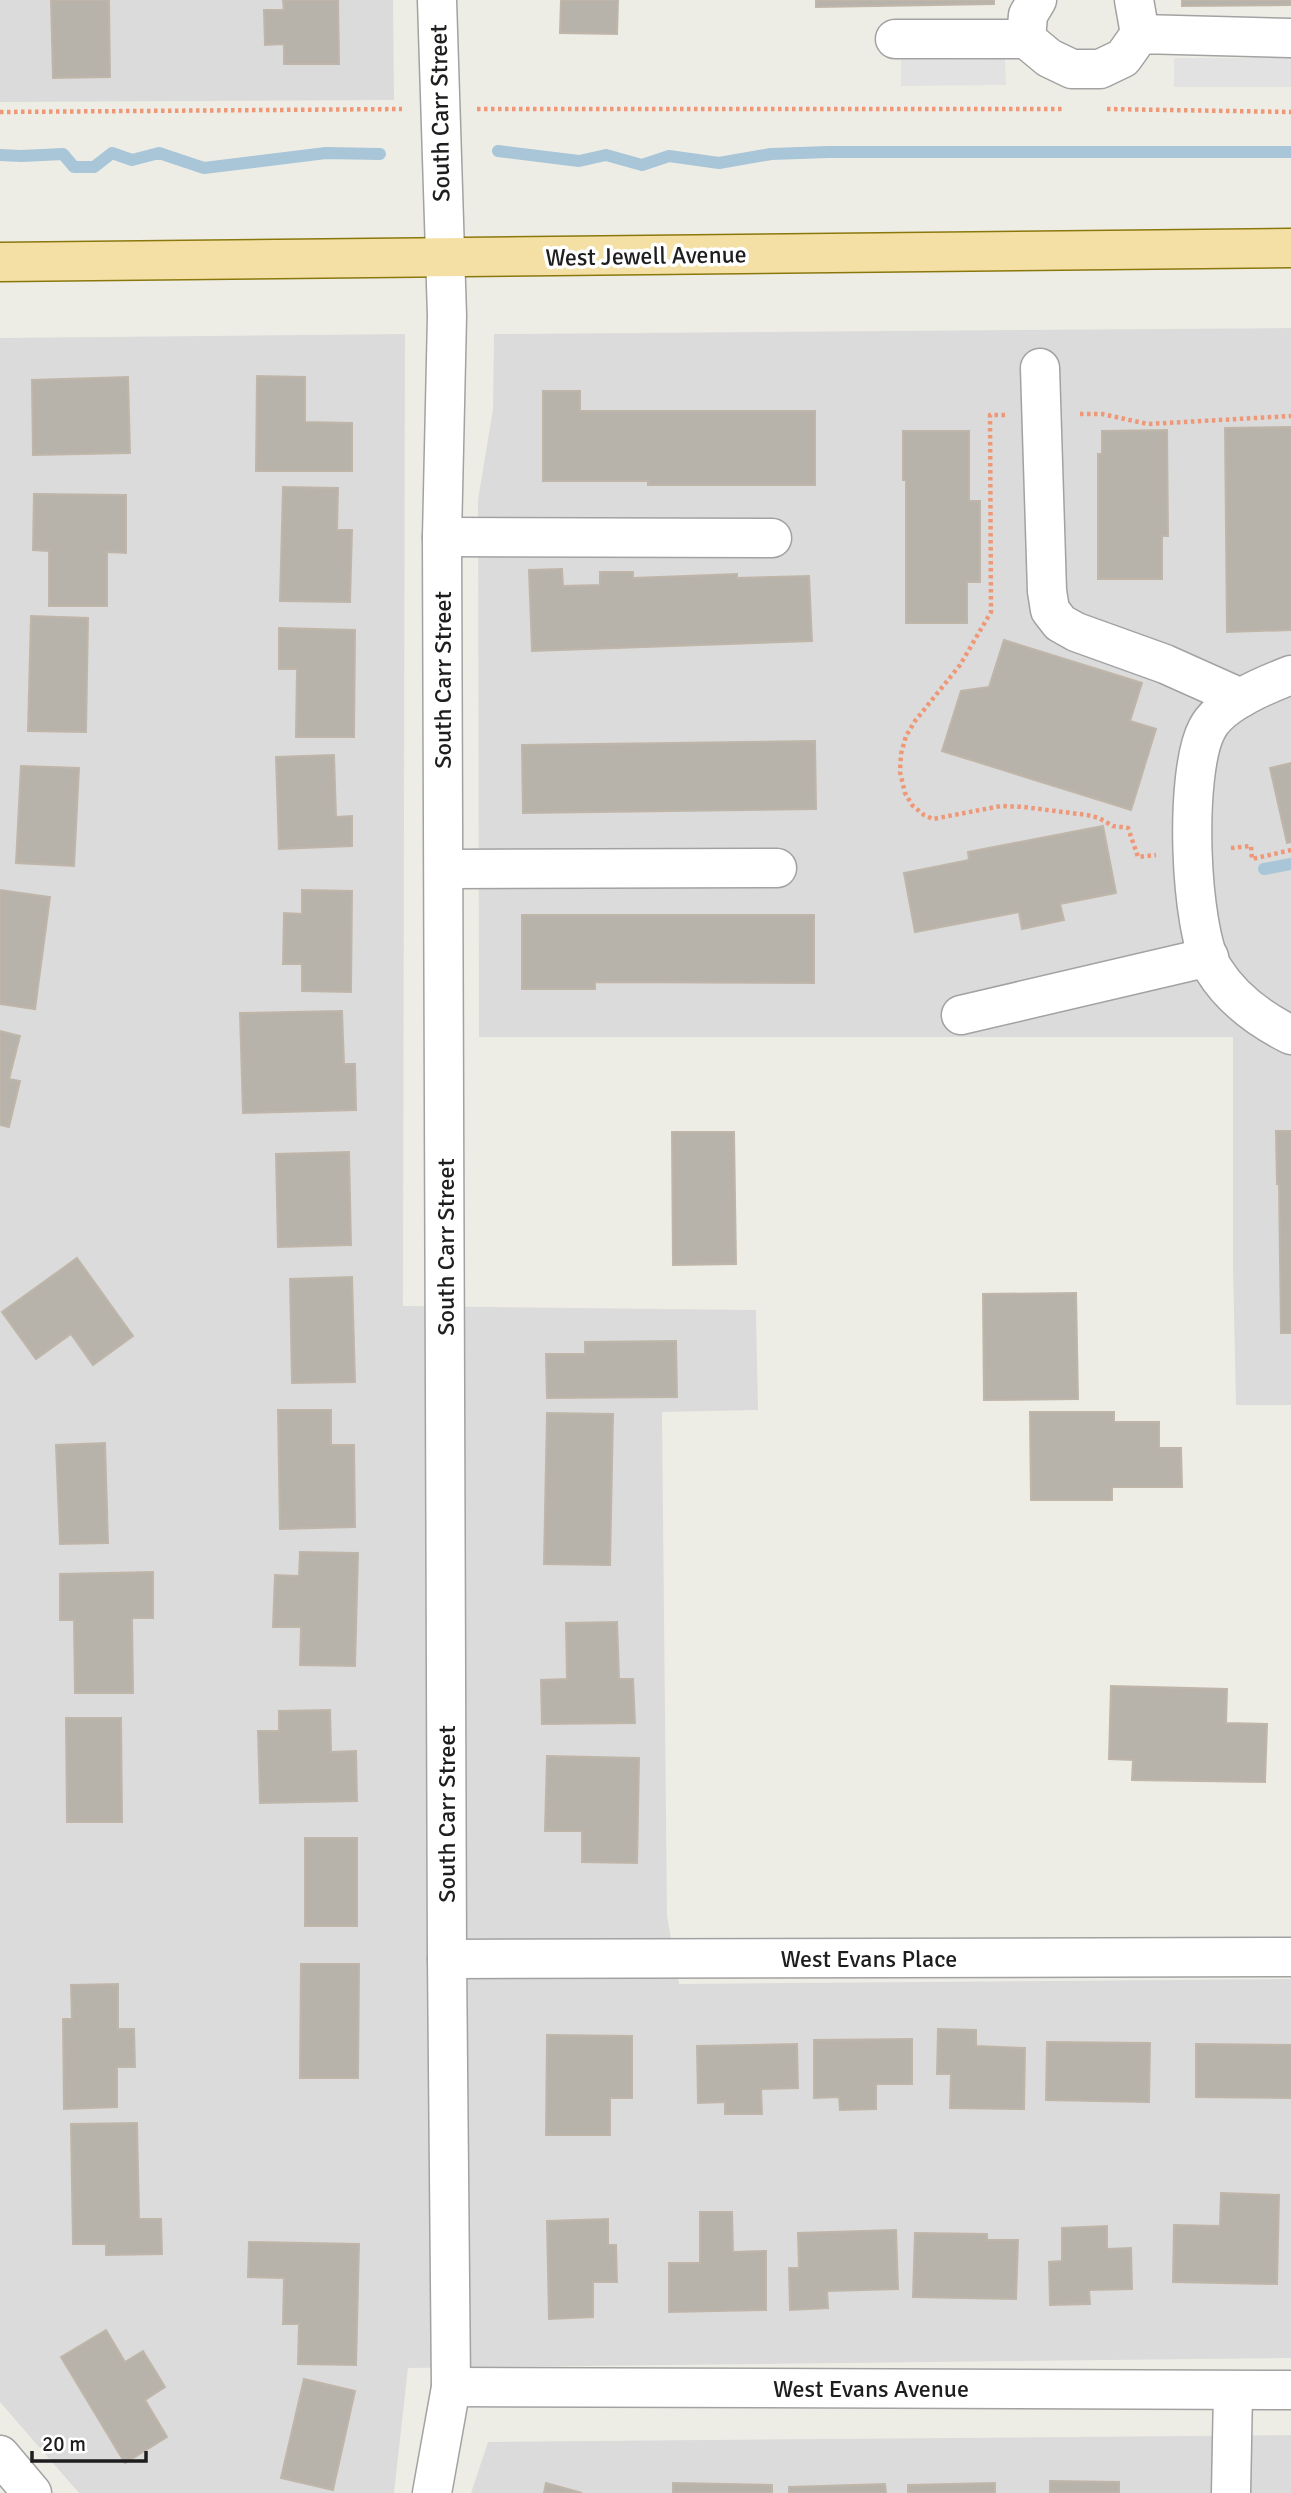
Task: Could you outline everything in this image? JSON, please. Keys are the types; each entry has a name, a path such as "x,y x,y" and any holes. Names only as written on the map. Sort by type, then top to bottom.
{"main road":[{"name":"West Jewell Avenue","path":"0,262 1291,248"}],"street":[{"name":"South Carr Street","path":"432,2493 451,2387 442,537 447,363 437,0"},
{"path":"1026,39 1028,15 1037,0"},
{"path":"895,39 1026,39 1049,58 1072,69 1100,69 1123,58 1137,17 1291,38"},
{"path":"1040,368 1046,591 1050,610 1060,623 1076,632 1165,664 1241,698"},
{"path":"442,537 772,538"},
{"path":"1291,675 1241,698 1207,728 1196,759 1192,784 1196,907 1209,957 1214,969 1252,1012 1291,1035"},
{"path":"444,869 777,868"},
{"path":"961,1015 1209,957"},
{"name":"West Evans Place","path":"447,1959 1291,1957"},
{"name":"West Evans Avenue","path":"451,2387 1291,2390"},
{"path":"1231,2493 1233,2390"},
{"path":"0,2455 32,2493"}],"path":[{"path":"0,112 1073,109"},
{"path":"1101,109 1291,112"}],"shaded area":[{"path":"0,0 393,0 394,100 0,102"},
{"path":"1174,58 1291,58 1291,87 1174,87"},
{"path":"1005,59 1006,85 901,86 901,60"},
{"path":"1291,328 1291,1405 1236,1405 1233,1037 479,1037 478,500 493,409 494,334"},
{"path":"405,334 403,1306 756,1310 758,1410 662,1412 667,1916 679,1984 1291,1979 1291,2358 408,2368 394,2493 79,2493 0,2402 0,338"},
{"path":"1291,2435 1291,2493 471,2493 488,2442"}],"building":[{"path":"51,0 109,0 110,77 53,78"},
{"path":"283,0 338,0 339,64 284,64 284,44 265,45 264,10 284,10"},
{"path":"561,0 618,0 617,34 560,33"},
{"path":"816,0 994,0 994,4 816,7"},
{"path":"1182,0 1291,0 1291,5 1182,6"},
{"path":"257,376 305,377 305,422 352,423 352,471 256,471"},
{"path":"128,377 130,453 33,455 32,380"},
{"path":"543,391 580,391 580,411 815,411 815,485 648,485 648,481 543,481"},
{"path":"1291,427 1291,630 1227,632 1225,428"},
{"path":"1167,430 1168,536 1162,536 1162,579 1098,579 1098,454 1102,454 1102,431"},
{"path":"903,431 969,431 969,501 980,501 980,582 967,582 967,623 906,623 906,480 903,480"},
{"path":"283,487 338,488 337,530 352,530 350,602 280,601"},
{"path":"34,494 126,495 126,553 107,552 107,606 49,606 49,551 33,550"},
{"path":"562,569 563,586 600,585 600,572 633,572 633,578 737,574 737,578 809,576 812,641 532,651 529,570"},
{"path":"31,616 88,618 86,732 28,731"},
{"path":"279,628 355,630 354,737 296,737 297,669 279,669"},
{"path":"1004,640 1142,683 1130,721 1156,729 1131,810 942,751 961,691 989,687"},
{"path":"815,741 816,809 523,813 522,745"},
{"path":"334,755 336,817 352,816 352,846 279,849 276,757"},
{"path":"1291,763 1291,842 1287,843 1270,768"},
{"path":"21,766 79,768 74,866 16,863"},
{"path":"1103,826 1116,893 1060,904 1064,920 1022,929 1019,912 915,932 904,873 969,860 968,852"},
{"path":"0,890 50,897 35,1009 0,1004"},
{"path":"302,890 352,891 351,992 302,991 302,964 283,964 284,913 302,914"},
{"path":"522,915 814,915 814,983 595,982 595,989 522,989"},
{"path":"342,1011 344,1064 355,1064 356,1110 243,1113 240,1013"},
{"path":"0,1031 20,1036 9,1079 20,1081 9,1127 0,1125"},
{"path":"1276,1131 1291,1131 1291,1333 1281,1333"},
{"path":"672,1132 734,1132 736,1264 673,1265"},
{"path":"349,1152 351,1245 278,1247 276,1154"},
{"path":"77,1258 133,1336 93,1365 71,1334 36,1359 2,1312"},
{"path":"352,1277 355,1382 292,1383 290,1279"},
{"path":"1076,1293 1078,1399 984,1400 983,1294"},
{"path":"676,1341 677,1397 547,1398 546,1354 585,1354 585,1342"},
{"path":"278,1410 331,1410 331,1445 354,1445 355,1527 280,1529"},
{"path":"1030,1412 1114,1412 1114,1422 1159,1422 1159,1448 1181,1448 1182,1487 1112,1487 1112,1500 1031,1500"},
{"path":"547,1413 613,1414 610,1565 544,1564"},
{"path":"105,1443 108,1543 60,1544 56,1445"},
{"path":"300,1552 358,1553 355,1666 300,1665 301,1627 273,1627 275,1575 299,1576"},
{"path":"153,1572 153,1618 132,1618 133,1693 75,1693 74,1620 60,1620 60,1574"},
{"path":"617,1622 619,1679 633,1679 635,1723 542,1724 541,1680 567,1679 566,1623"},
{"path":"1111,1686 1227,1689 1226,1723 1267,1724 1265,1782 1132,1780 1133,1760 1109,1759"},
{"path":"330,1710 331,1752 356,1751 357,1801 260,1803 258,1731 279,1731 279,1711"},
{"path":"66,1718 121,1718 122,1822 67,1822"},
{"path":"547,1756 639,1758 637,1863 582,1862 582,1831 545,1831"},
{"path":"305,1838 357,1838 357,1926 305,1926"},
{"path":"301,1964 359,1964 358,2078 300,2078"},
{"path":"118,1984 118,2029 134,2029 135,2067 117,2067 117,2107 64,2109 63,2019 72,2019 71,1985"},
{"path":"938,2029 976,2030 976,2046 1025,2048 1024,2109 950,2108 951,2074 937,2074"},
{"path":"547,2035 632,2036 632,2098 610,2098 610,2135 546,2135"},
{"path":"912,2039 912,2084 876,2084 876,2109 840,2110 839,2097 814,2098 814,2040"},
{"path":"1047,2042 1150,2043 1149,2102 1046,2100"},
{"path":"797,2044 798,2088 761,2089 762,2114 725,2114 725,2102 698,2103 697,2046"},
{"path":"1196,2044 1291,2045 1291,2098 1196,2097"},
{"path":"137,2123 139,2219 161,2219 162,2254 106,2255 106,2244 73,2244 71,2124"},
{"path":"1221,2193 1279,2195 1277,2284 1173,2282 1174,2225 1220,2226"},
{"path":"700,2212 732,2212 733,2252 766,2251 766,2310 669,2312 669,2263 700,2263"},
{"path":"608,2219 608,2245 616,2245 617,2282 593,2282 593,2317 549,2319 547,2221"},
{"path":"1107,2226 1107,2249 1131,2248 1132,2289 1089,2290 1090,2304 1050,2305 1049,2262 1062,2261 1062,2228"},
{"path":"896,2230 898,2289 827,2291 828,2308 790,2310 789,2268 799,2268 798,2233"},
{"path":"915,2233 987,2234 987,2240 1018,2240 1016,2299 913,2297"},
{"path":"249,2242 359,2244 356,2365 298,2364 299,2324 283,2324 284,2278 248,2277"},
{"path":"106,2330 125,2362 143,2351 165,2387 145,2400 167,2437 125,2463 61,2357"},
{"path":"304,2379 355,2391 333,2490 281,2478"},
{"path":"1050,2481 1119,2482 1119,2493 1050,2493"},
{"path":"546,2483 582,2493 544,2493"},
{"path":"673,2483 772,2485 772,2493 673,2493"},
{"path":"995,2483 995,2493 908,2493 908,2485"},
{"path":"885,2484 886,2493 789,2493 789,2487"}],"waterway":[{"path":"498,151 579,161 606,155 642,165 669,156 719,163 771,154 829,152 1291,152"},
{"path":"0,155 63,154 74,167 94,167 112,153 132,160 159,153 204,168 326,153 380,154"},
{"path":"1264,869 1291,864"}]}
